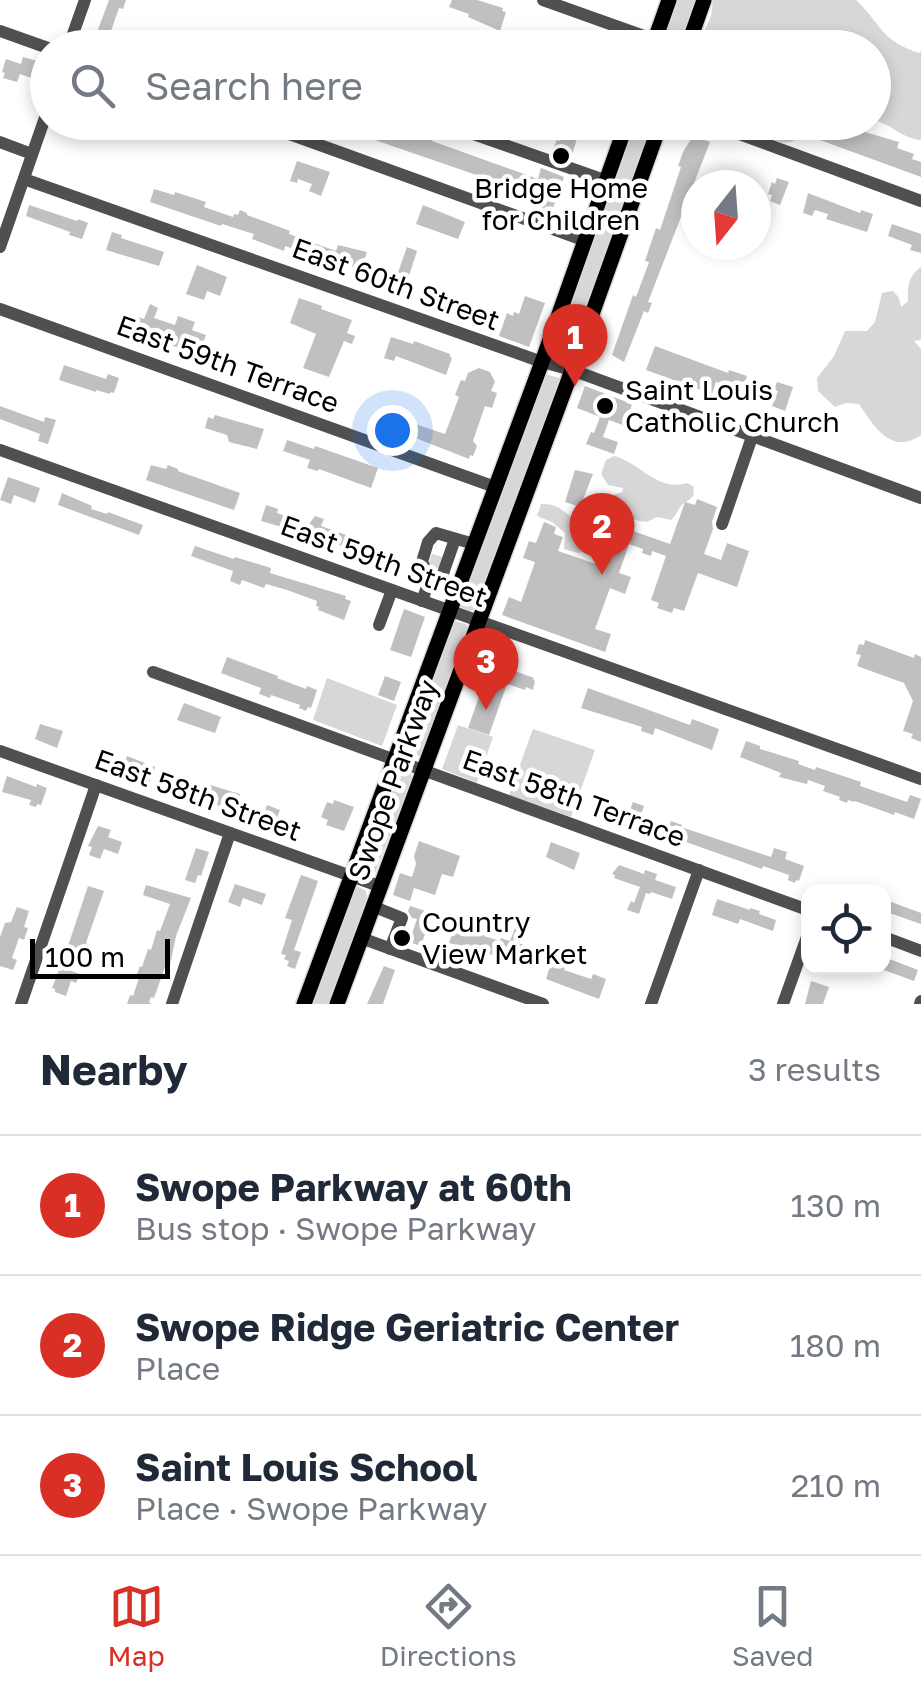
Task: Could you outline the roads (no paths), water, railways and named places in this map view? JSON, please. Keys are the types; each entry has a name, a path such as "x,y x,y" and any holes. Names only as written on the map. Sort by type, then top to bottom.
{"main road":[{"path":"659,30 669,0"},
{"path":"693,30 704,0"},
{"name":"Swope Parkway","path":"304,1004 621,140"},
{"name":"Swope Parkway","path":"337,1004 655,140"}],"street":[{"path":"74,30 85,0"},
{"path":"543,0 619,30"},
{"path":"0,31 30,42"},
{"path":"0,247 37,140"},
{"path":"306,140 586,241"},
{"path":"490,140 606,181"},
{"path":"755,140 921,202"},
{"path":"0,142 32,154"},
{"name":"East 60th Street","path":"24,179 572,370 921,498"},
{"name":"East 59th Terrace","path":"0,310 495,486"},
{"path":"722,524 752,437"},
{"name":"East 59th Street","path":"0,450 921,779"},
{"path":"457,588 422,562 428,542 436,533 474,544"},
{"path":"438,551 450,537"},
{"path":"422,601 450,537"},
{"path":"379,626 392,590"},
{"name":"East 58th Terrace","path":"153,672 801,907"},
{"name":"East 58th Street","path":"0,750 380,886"},
{"path":"21,1004 96,785"},
{"path":"172,1004 230,833"},
{"path":"651,1004 699,870"},
{"path":"372,906 402,918 390,949"},
{"path":"361,938 542,1004"},
{"path":"891,939 921,950"},
{"path":"783,1004 801,954"}],"tunnel":[{"path":"434,567 439,551"}],"place":[{"name":"Bridge Home for Children","path":"561,156"},
{"name":"Swope Parkway at 60th","path":"575,386"},
{"name":"Saint Louis Catholic Church","path":"605,406"},
{"name":"Swope Ridge Geriatric Center","path":"602,575"},
{"name":"Saint Louis School","path":"486,710"},
{"name":"Country View Market","path":"402,938"}]}
